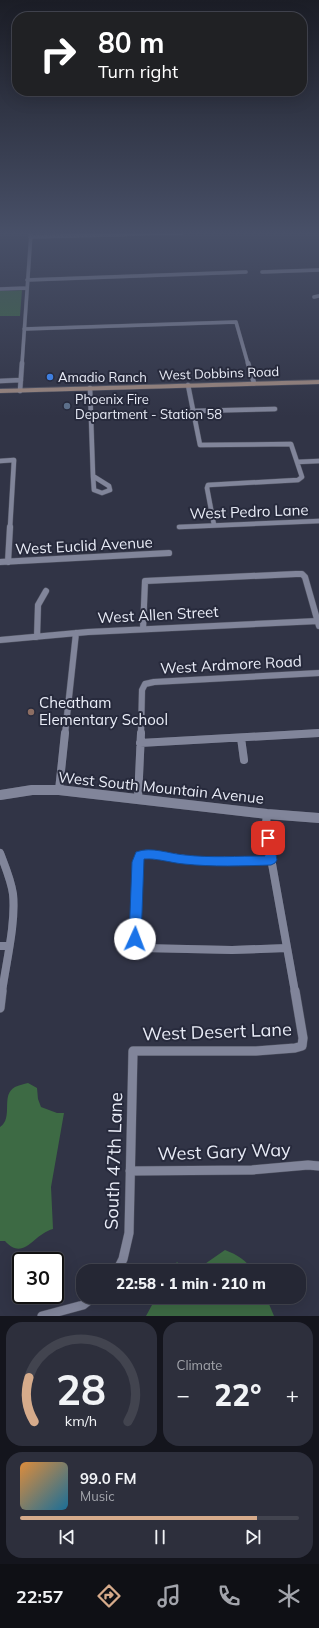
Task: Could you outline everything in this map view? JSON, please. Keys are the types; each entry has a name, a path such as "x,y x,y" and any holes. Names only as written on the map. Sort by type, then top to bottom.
{"main road":[{"name":"West Dobbins Road","path":"0,391 319,382"}],"street":[{"path":"20,391 26,294"},
{"path":"314,297 319,296"},
{"path":"24,330 236,322 254,383"},
{"path":"0,381 21,380"},
{"path":"188,385 192,412 198,442 200,445 291,444 302,477 301,479 208,485 207,488 214,526"},
{"path":"90,388 93,476"},
{"path":"192,412 275,408"},
{"path":"0,461 14,460 8,562"},
{"path":"297,462 319,461"},
{"name":"West Pedro Lane","path":"179,527 319,521"},
{"name":"West Euclid Avenue","path":"0,562 169,554"},
{"path":"143,629 145,582 302,574 305,577 318,623"},
{"path":"37,637 38,604 46,591"},
{"path":"311,597 319,597"},
{"name":"West Allen Street","path":"0,640 76,632 318,623"},
{"path":"59,790 76,632"},
{"name":"West Ardmore Road","path":"140,742 142,690 145,684 154,682 319,673"},
{"path":"138,799 140,742 319,733"},
{"path":"241,738 244,760"},
{"name":"West South Mountain Avenue","path":"0,795 32,790 59,790 267,814 319,818"},
{"path":"267,814 267,829 271,860 287,948 198,950 142,948 137,945 135,939 136,887 137,862 140,855 150,854 184,860 215,862 271,860"},
{"path":"0,853 9,876 13,894 13,916 0,1008"},
{"path":"0,946 9,946"},
{"name":"West Desert Lane","path":"133,1051 256,1051 295,1048 302,1046 303,1038 287,948"},
{"name":"South 47th Lane","path":"120,1264 129,1233 133,1051"},
{"name":"West Gary Way","path":"130,1171 252,1170 308,1165 319,1166"},
{"path":"42,1316 84,1304"}],"green space":[{"path":"0,294 22,294 20,316 0,316"},
{"path":"28,1083 37,1088 38,1099 41,1107 57,1113 64,1113 51,1187 53,1229 40,1236 29,1245 18,1249 12,1247 5,1241 0,1241 0,1127 6,1118 8,1095 15,1087"},
{"path":"225,1250 241,1258 248,1264 205,1264"},
{"path":"269,1304 274,1316 146,1316 152,1305"}],"place":[{"name":"Amadio Ranch","path":"50,377"},
{"name":"Phoenix Fire Department - Station 58","path":"67,406"},
{"name":"Cheatham Elementary School","path":"31,712"}],"route":[{"path":"135,939 137,862 140,855 150,854 184,860 215,862 271,860 268,838"}]}
